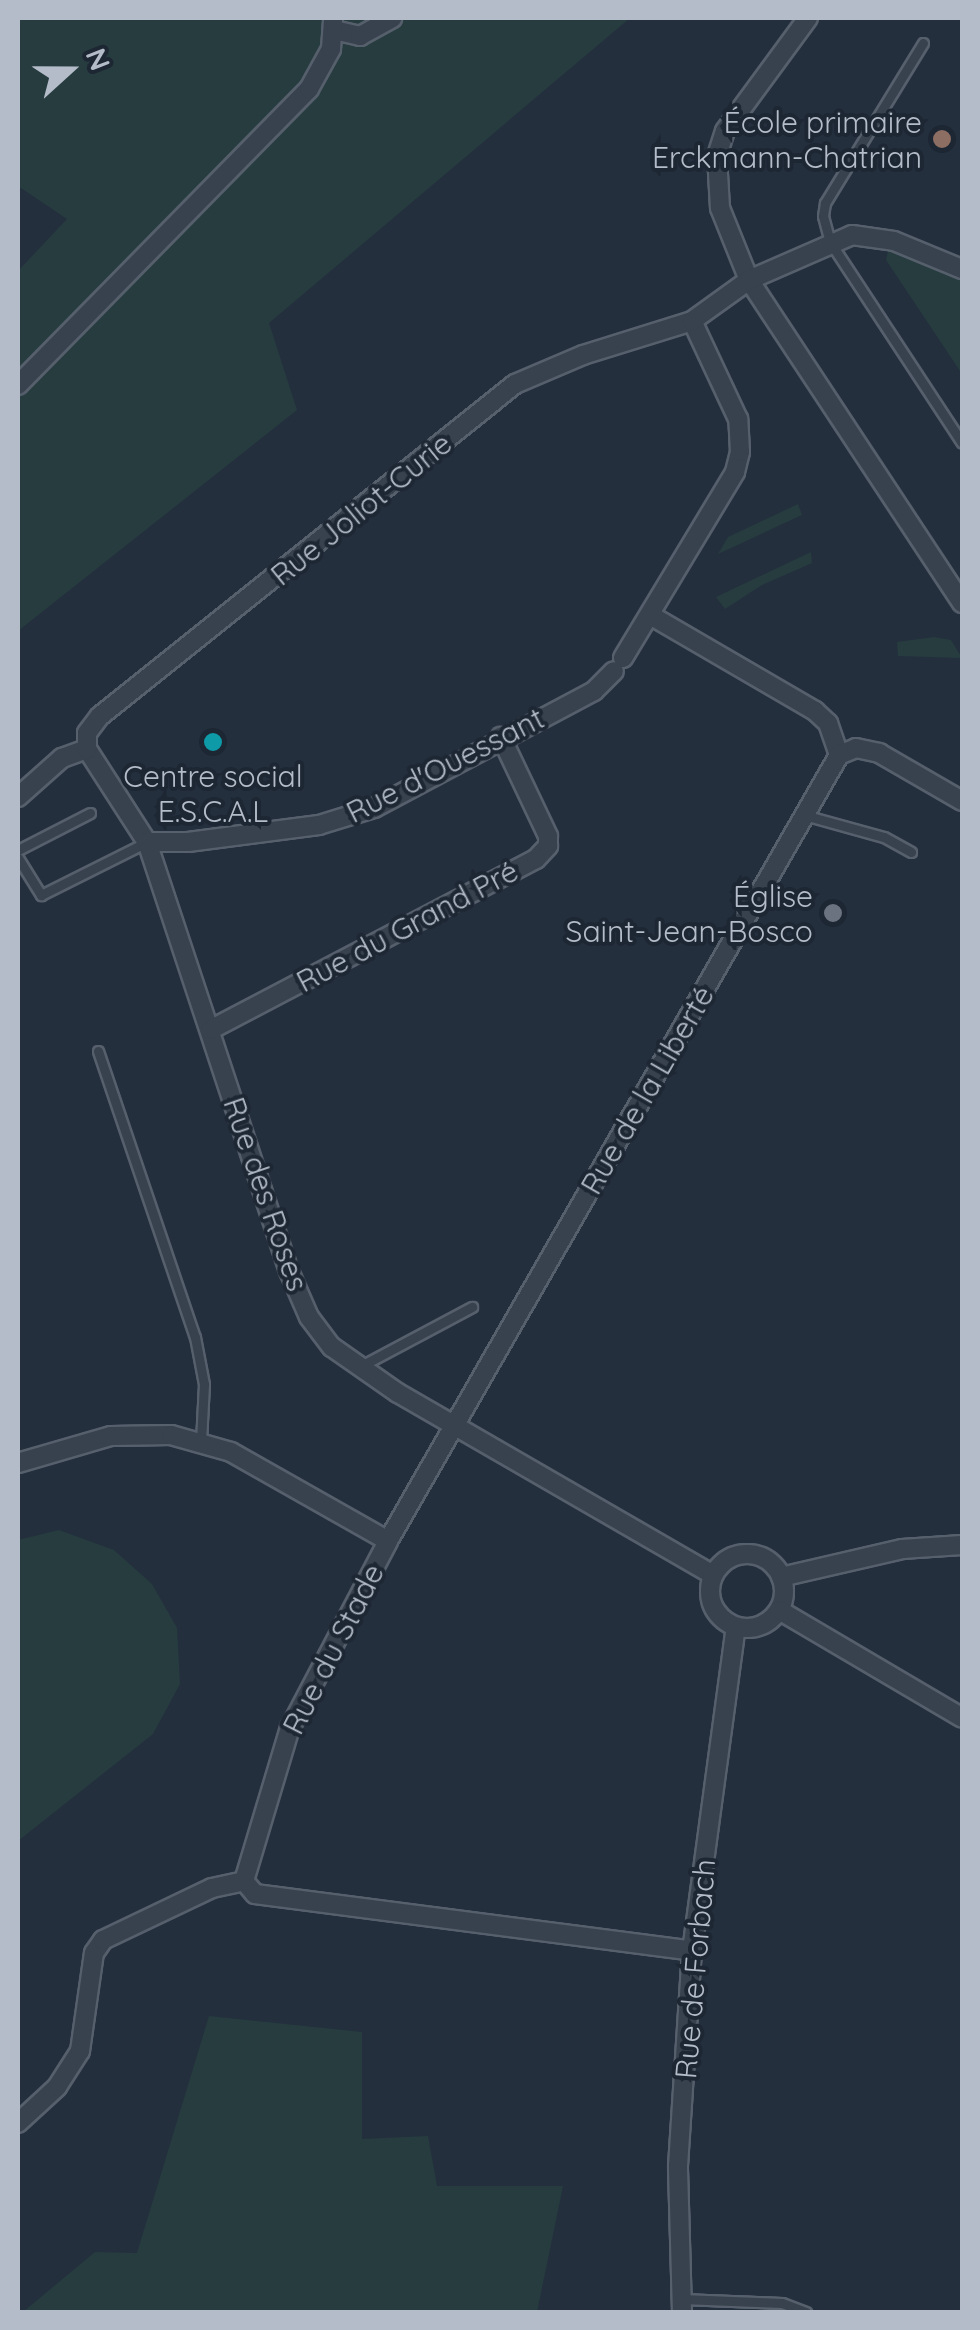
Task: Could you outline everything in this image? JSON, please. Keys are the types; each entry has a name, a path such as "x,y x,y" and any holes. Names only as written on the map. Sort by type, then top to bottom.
{"street":[{"path":"18,385 308,89 321,72 334,24 360,36 392,18"},
{"path":"808,18 725,131 717,156 720,208 749,280 962,602"},
{"name":"Rue Joliot-Curie","path":"88,749 86,733 100,716 515,384 582,354 692,321 749,280 852,235 878,236 962,268"},
{"name":"Rue d'Ouessant","path":"147,842 188,842 319,825 374,808 501,737 594,691 618,664 650,615 734,472 740,452 738,418 692,321"},
{"path":"650,615 815,710 828,723 839,755 856,748 879,753 962,801"},
{"name":"Rue du Grand Pré","path":"210,1030 536,859 548,846 548,836 501,737"},
{"path":"18,797 62,758 88,749"},
{"name":"Rue des Roses","path":"88,749 147,842 309,1317 332,1347 359,1368 713,1574"},
{"name":"Rue de la Liberté","path":"456,1427 839,755"},
{"name":"Rue du Stade","path":"244,1881 290,1728 388,1540 456,1427"},
{"path":"18,1463 111,1436 141,1433 201,1442 231,1452 388,1540"},
{"path":"781,1577 902,1549 962,1545"},
{"path":"744,1554 772,1563 781,1577 784,1594 779,1610 764,1624 736,1627 714,1610 710,1592 713,1574 723,1562 744,1554"},
{"path":"779,1610 962,1718"},
{"name":"Rue de Forbach","path":"682,2306 678,2166 692,1951 736,1627"},
{"path":"18,2123 57,2087 80,2051 94,1953 103,1940 212,1888 244,1881 254,1894 692,1951"}],"lane":[{"path":"923,43 825,203 830,242 962,443"},
{"path":"18,850 90,813"},
{"path":"804,815 884,837 911,852"},
{"path":"18,858 41,895 147,842"},
{"path":"98,1051 195,1338 204,1384 201,1442"},
{"path":"359,1368 472,1307"},
{"path":"682,2306 782,2304 806,2312"}],"green space":[{"path":"18,18 630,18 269,323 297,410 18,631 18,271 67,219 18,186"},
{"path":"889,248 936,264 962,280 962,374 886,260"},
{"path":"798,504 802,515 718,554 728,537"},
{"path":"811,552 812,563 762,585 725,609 716,597"},
{"path":"934,637 951,640 962,658 898,656 897,642"},
{"path":"59,1530 114,1550 152,1584 177,1628 180,1684 153,1734 18,1841 18,1540"},
{"path":"209,2016 362,2032 362,2139 428,2136 437,2186 563,2186 537,2312 23,2312 95,2252 137,2253"}],"place":[{"name":"École primaire Erckmann-Chatrian","path":"942,139"},
{"name":"Centre social E.S.C.A.L","path":"213,742"},
{"name":"Église Saint-Jean-Bosco","path":"833,913"}]}
